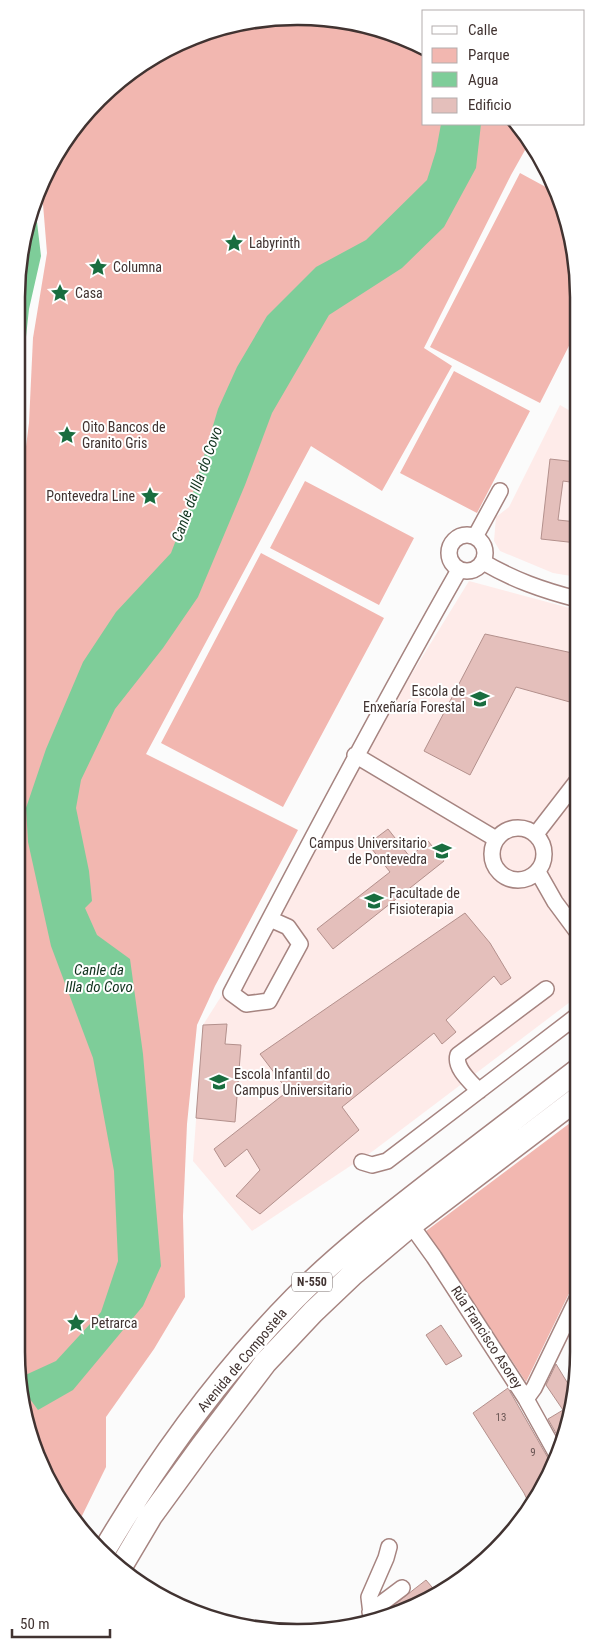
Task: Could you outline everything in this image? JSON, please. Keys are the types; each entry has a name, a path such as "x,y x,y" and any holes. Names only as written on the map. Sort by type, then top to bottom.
{"highway":[{"name":"Avenida de Compostela","path":"107,1546 131,1505 183,1431 248,1349 295,1298 337,1259 401,1206 570,1076"},
{"name":"Avenida de Compostela","path":"124,1561 151,1516 202,1446 266,1363 313,1312 353,1274 411,1225 570,1104"}],"street":[{"path":"475,537 500,491"},
{"path":"462,536 475,537 483,545 485,557 482,562 475,570 464,572 459,570 451,563 448,553 449,547 456,538 462,536"},
{"path":"482,562 508,576 543,590 570,597"},
{"path":"270,918 288,927 300,944 269,1001 246,1004 231,993 270,918 355,755 459,570"},
{"path":"355,755 496,839"},
{"path":"536,834 570,791"},
{"path":"520,827 529,829 536,834 544,848 545,857 543,865 538,872 523,880 514,880 499,872 494,865 492,847 502,832 510,828 520,827"},
{"path":"538,872 570,922"},
{"path":"479,1091 458,1065 458,1055 546,989"},
{"path":"362,1162 372,1165 387,1161 570,1021"},
{"name":"Rúa Francisco Asorey","path":"411,1225 526,1398 553,1447"},
{"path":"526,1398 534,1388 570,1314"},
{"path":"371,1614 369,1597 389,1547"},
{"path":"375,1613 402,1588"}],"shaded area":[{"path":"560,405 570,411 570,576 553,573 500,551 494,541 496,517 509,507"},
{"name":"Campus Universitario de Pontevedra","path":"469,581 570,608 570,1002 373,1151 252,1231 193,1161 203,1025 270,919 344,784"}],"green space":[{"path":"298,25 333,27 368,34 402,46 422,55 422,125 508,125 526,149 424,348 452,366 382,491 311,446 146,754 298,830 215,986 197,1025 187,1124 183,1216 185,1297 154,1349 106,1417 106,1467 81,1517 53,1472 39,1439 27,1387 25,1352 25,454 29,423 33,338 47,253 43,201 53,177 71,146 93,118 132,81 161,62 210,39 244,30"},
{"path":"520,173 547,187 561,227 568,262 570,344 540,403 430,347"},
{"path":"454,371 530,411 477,513 400,473"},
{"path":"305,481 414,538 379,605 270,548"},
{"path":"261,553 384,618 283,807 161,743"},
{"path":"570,1123 570,1292 526,1382 426,1231"}],"water":[{"name":"Canle da Illa do Covo","path":"441,125 481,125 476,168 444,227 402,268 329,315 272,413 245,485 198,597 163,648 115,709 81,780 76,808 89,871 92,901 85,908 97,935 130,959 143,1054 161,1266 143,1306 73,1390 38,1410 29,1397 26,1375 56,1361 101,1312 118,1261 114,1171 93,1058 51,946 28,842 26,808 46,749 83,662 116,612 171,553 189,506 218,409 237,367 267,316 316,267 366,240 427,180 436,151"},
{"path":"37,218 41,256 29,309 25,346 27,262"}],"building":[{"path":"550,459 570,461 570,482 563,481 558,520 570,521 570,542 541,539"},
{"name":"Escola de Enxeñaría Forestal","path":"485,634 570,652 570,702 516,687 470,775 424,751"},
{"name":"Facultade de Fisioterapia","path":"388,829 410,857 428,841 444,861 333,949 317,929 390,872 368,844"},
{"path":"465,913 490,943 511,978 501,985 494,976 446,1020 456,1032 442,1044 434,1033 342,1107 359,1130 260,1214 236,1196 260,1170 247,1149 225,1167 214,1149 288,1091 260,1054"},
{"name":"Escola Infantil do Campus Universitario","path":"227,1024 225,1044 241,1045 235,1122 196,1118 203,1025"},
{"path":"441,1325 462,1356 446,1365 426,1335"},
{"path":"556,1364 568,1384 565,1405 557,1435 548,1419 563,1410 546,1385"},
{"path":"508,1388 548,1458 527,1499 524,1493 473,1413"},
{"path":"426,1580 433,1588 418,1596 390,1608"}],"place":[{"name":"Labyrinth","path":"234,243"},
{"name":"Columna","path":"98,267"},
{"name":"Casa","path":"60,293"},
{"name":"Oito Bancos de Granito Gris","path":"67,435"},
{"name":"Pontevedra Line","path":"150,496"},
{"name":"Escola de Enxeñaría Forestal","path":"480,699"},
{"name":"Campus Universitario de Pontevedra","path":"442,851"},
{"name":"Facultade de Fisioterapia","path":"374,901"},
{"name":"Escola Infantil do Campus Universitario","path":"219,1082"},
{"name":"Petrarca","path":"76,1323"}]}
